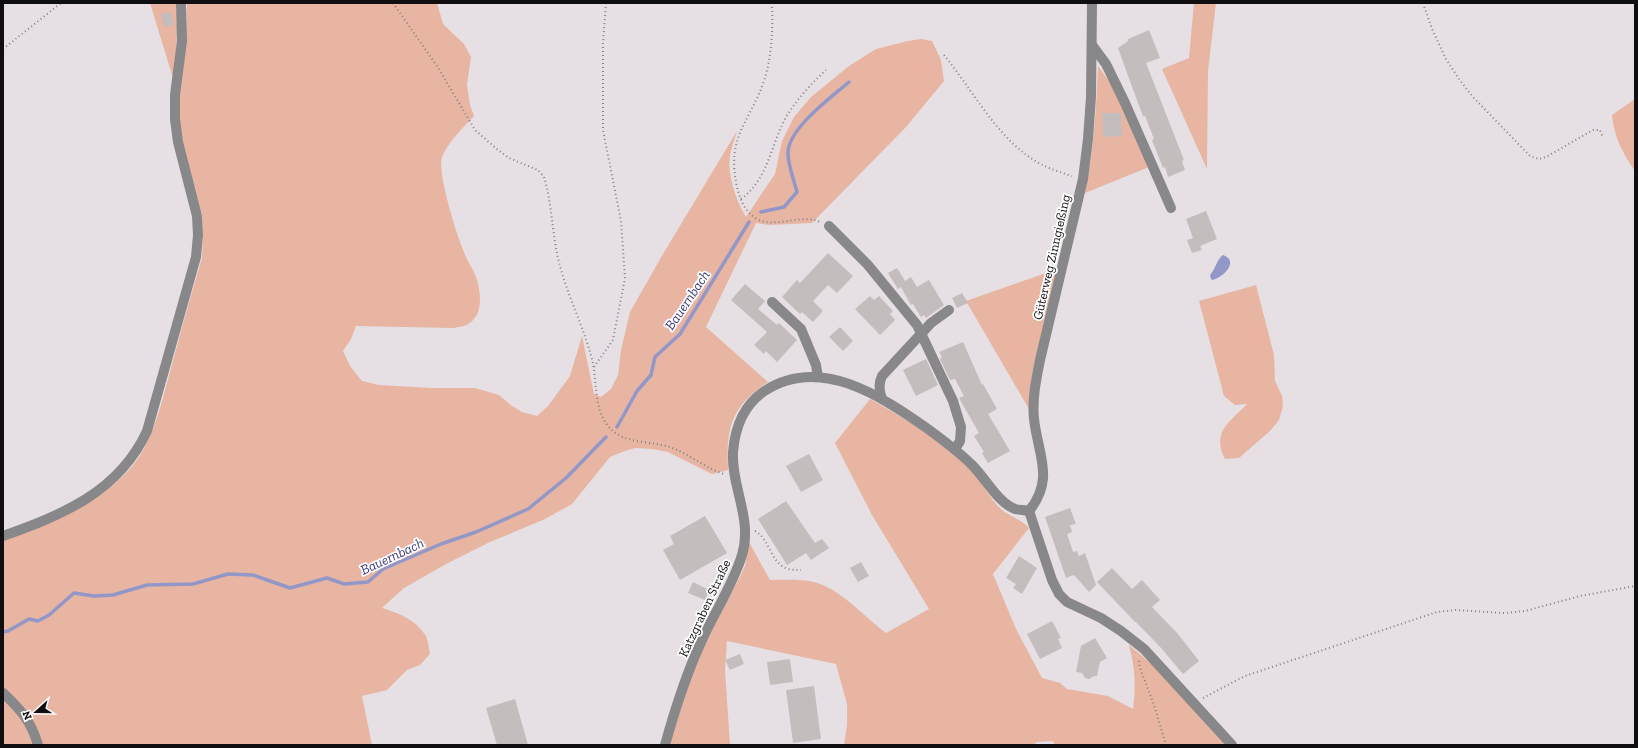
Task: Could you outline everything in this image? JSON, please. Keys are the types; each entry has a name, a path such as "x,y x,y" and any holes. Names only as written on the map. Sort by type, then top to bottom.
{"street":[{"path":"3,536 59,514 85,500 104,487 129,463 139,449 147,431 196,257 198,234 196,210 178,142 175,119 175,95 182,41 181,3"},
{"name":"Güterweg Zinngießing","path":"1029,511 1037,500 1042,488 1044,476 1034,418 1035,386 1083,179 1088,139 1092,45 1092,3"},
{"path":"1092,45 1106,64 1122,97 1171,208"},
{"path":"829,226 863,260 893,294 917,325 953,401 961,428 960,441 955,449"},
{"path":"772,302 802,329 814,359 818,377"},
{"path":"882,400 879,382 882,376 931,323 948,310"},
{"name":"Katzgraben Straße","path":"665,745 675,708 688,673 702,640 733,581 743,554 746,529 744,511 735,474 733,454 735,437 740,419 747,406 756,397 769,388 798,377 818,377 847,383 870,392 897,408 955,449 973,466 1006,504 1016,509 1029,511"},
{"path":"1029,511 1052,580 1059,594 1067,602 1101,618 1144,649 1232,745"},
{"path":"3,693 18,706 33,728 38,745"}],"path":[{"path":"3,49 61,3"},
{"path":"393,3 437,66 475,130 509,158 538,170 544,177 558,259 570,299 589,348 594,367 599,409 605,422 617,434 634,440 670,447 719,472 727,475 735,474"},
{"path":"594,367 613,340 625,278 621,221 603,130 603,44 606,3"},
{"path":"772,3 770,58 764,81 743,124 734,149 736,180 741,200 750,214 760,220 771,222 802,220 818,221 829,226"},
{"path":"1423,3 1432,29 1446,59 1459,79 1473,97 1530,156 1539,159 1546,157 1593,130 1600,130 1603,138"},
{"path":"944,55 1006,137 1028,156 1048,168 1083,179"},
{"path":"741,200 750,193 760,178 786,117 801,95 826,70"},
{"path":"746,529 754,530 761,534 781,566 788,569 800,570"},
{"path":"1194,703 1245,676 1437,612 1456,610 1505,613 1525,611 1580,596 1635,586"},
{"path":"1144,649 1139,658 1140,668 1154,705 1166,745"}],"shaded area":[{"path":"150,3 176,3 177,31 173,78"},
{"path":"187,3 437,3 443,24 464,44 471,57 467,85 470,105 474,116 448,146 442,157 441,165 445,190 453,219 465,255 478,283 480,296 479,309 477,315 468,324 453,328 356,326 351,339 343,351 350,366 362,381 379,385 431,388 475,388 499,395 522,412 537,416 548,406 570,376 582,336 594,394 601,397 611,389 618,375 621,350 630,312 737,131 729,163 733,187 746,217 775,174 782,141 794,117 811,97 849,66 876,49 921,39 932,41 941,60 944,81 906,127 812,223 769,225 756,223 706,327 768,382 746,400 733,419 728,442 728,470 712,474 668,452 652,449 635,448 625,451 610,457 572,504 545,519 490,542 446,564 404,588 382,608 407,618 422,630 426,636 430,654 420,665 407,670 387,690 362,696 372,745 3,745 3,541 69,514 85,505 114,484 137,460 151,434 161,405 202,258 202,215 182,141 179,119 179,96 186,42"},
{"path":"1194,3 1216,3 1208,71 1207,169 1162,69 1189,58"},
{"path":"1098,66 1116,91 1149,167 1085,193 1091,161"},
{"path":"1635,99 1635,171 1620,145 1615,131 1612,115"},
{"path":"1057,269 1032,374 1029,409 966,301"},
{"path":"1256,285 1274,355 1275,381 1282,396 1283,406 1279,420 1270,431 1239,458 1225,459 1221,450 1221,434 1229,422 1247,404 1235,405 1224,396 1199,301"},
{"path":"870,399 910,423 951,452 973,473 993,501 1001,509 1023,522 1029,528 993,574 1016,629 1042,678 1060,683 1067,689 1108,696 1133,709 1133,661 1129,645 1155,667 1226,745 1055,745 1053,741 1037,742 1033,745 844,745 847,725 847,704 836,664 727,641 725,670 730,745 669,745 692,674 706,640 745,566 749,542 770,580 791,580 819,583 841,596 886,633 929,609 872,515 835,443"}],"water":[{"path":"1223,255 1228,258 1230,265 1225,273 1212,280 1210,275"}],"building":[{"path":"170,12 174,25 164,27 161,14"},
{"path":"1149,30 1160,58 1146,63 1184,160 1182,161 1185,170 1168,177 1165,167 1163,168 1152,140 1154,139 1145,116 1143,116 1118,48 1128,41 1128,39"},
{"path":"1102,113 1121,113 1122,136 1103,137"},
{"path":"1206,211 1217,239 1200,246 1202,250 1192,253 1187,240 1193,238 1186,219"},
{"path":"828,253 853,276 837,293 828,285 813,301 823,311 813,322 802,312 800,314 782,297 797,280 800,283"},
{"path":"897,268 905,281 911,277 917,287 929,280 944,305 926,318 924,315 921,317 913,304 911,305 901,287 898,289 888,273"},
{"path":"745,284 765,301 758,309 777,325 779,323 797,340 777,362 766,351 764,354 754,345 767,332 731,300"},
{"path":"962,293 968,303 957,308 952,298"},
{"path":"870,296 874,300 879,296 893,311 890,314 895,320 880,335 855,309"},
{"path":"840,327 853,341 843,351 829,337"},
{"path":"963,342 982,385 983,384 997,409 988,414 1010,451 988,463 982,453 984,452 974,436 979,433 959,398 964,396 955,379 950,380 940,359 942,357 939,352"},
{"path":"926,359 938,385 916,396 903,370"},
{"path":"809,454 823,480 801,492 786,466"},
{"path":"786,501 815,543 822,539 829,548 811,560 806,553 787,565 758,519"},
{"path":"1070,508 1076,524 1070,525 1072,532 1067,534 1073,552 1077,551 1079,556 1085,553 1096,585 1089,592 1074,575 1066,578 1045,517"},
{"path":"705,516 727,553 680,580 663,550 674,544 670,536"},
{"path":"1019,556 1037,568 1022,594 1013,588 1016,584 1006,578"},
{"path":"861,562 869,576 858,582 850,568"},
{"path":"1112,568 1132,589 1142,580 1160,600 1152,607 1178,634 1199,661 1183,674 1162,649 1097,582"},
{"path":"693,582 709,590 705,600 688,593"},
{"path":"1052,621 1061,638 1058,639 1062,648 1040,659 1027,634"},
{"path":"1095,638 1107,658 1100,662 1097,676 1089,679 1085,678 1082,673 1076,672 1081,646"},
{"path":"740,654 744,664 730,670 725,660"},
{"path":"790,659 793,682 770,685 767,662"},
{"path":"814,686 821,739 793,743 786,690"},
{"path":"515,699 528,745 497,745 486,708"}],"waterway":[{"name":"Bauernbach","path":"761,212 784,207 797,192 789,163 788,153 790,144 795,134 812,114 849,82"},
{"name":"Bauernbach","path":"617,427 637,391 651,375 655,357 680,334 749,222"},
{"name":"Bauernbach","path":"3,632 8,631 29,619 38,621 49,615 74,593 94,596 113,595 147,585 193,584 228,574 253,575 290,588 327,578 344,584 368,582 383,569 441,544 476,532 528,509 566,478 606,437"}]}
